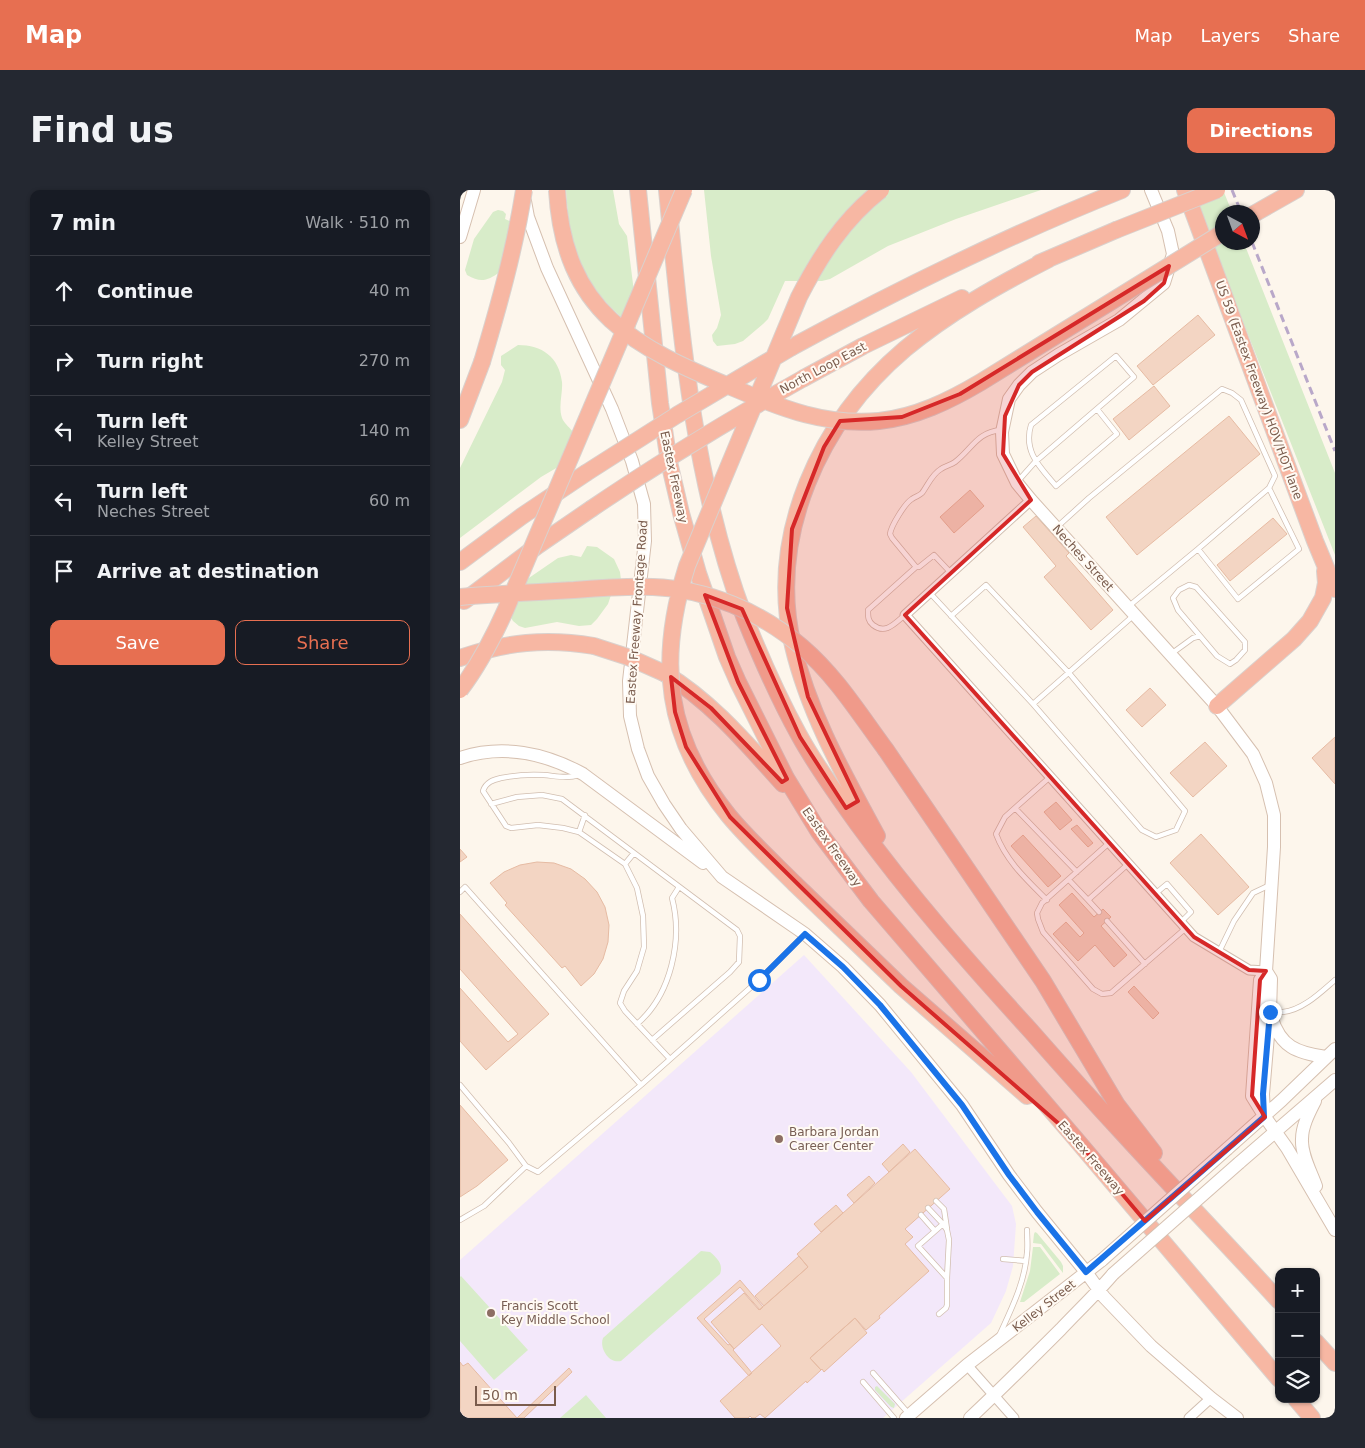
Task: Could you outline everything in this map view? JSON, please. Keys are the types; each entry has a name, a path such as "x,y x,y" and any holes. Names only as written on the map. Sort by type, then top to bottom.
{"highway":[{"path":"460,420 482,362 501,296 519,222 523,190"},
{"path":"557,190 562,232 576,274 592,299 620,328 651,350 689,369 758,398 806,415 842,422 877,421 902,417 920,412 950,399 981,382 1215,237"},
{"name":"Eastex Freeway","path":"638,190 660,403 669,462 681,513 698,574 727,657 766,737 804,808 836,857 871,901 1275,1374"},
{"path":"667,190 682,342 691,402 712,510 733,584 759,652 800,737 849,812 908,890 993,990 1116,1126 1275,1297"},
{"path":"460,690 470,678 489,646 506,609 684,190"},
{"path":"881,190 864,203 835,237 817,264 799,297 687,566 672,634 670,674 675,712 679,730 692,761 730,817 795,884 901,986 1074,1137"},
{"name":"US 59 (Eastex Freeway) HOV/HOT lane","path":"1185,190 1335,589"},
{"name":"North Loop East","path":"460,604 537,546 591,509 689,445 804,378 928,314 1116,230 1217,190"},
{"path":"1260,210 1296,190"},
{"path":"460,562 522,516 586,473 685,410 792,347 912,284 1115,193"},
{"path":"908,890 846,776 814,711 800,672 792,644 787,608 786,583 792,529 808,481 824,447 852,406 886,367 921,336 963,308 1005,282 1049,259"},
{"path":"1217,706 1294,639 1316,614 1324,598 1326,583 1324,562"},
{"path":"460,597 639,587 674,589 712,597 746,611 776,628 803,648 841,689 886,750 1043,982 1117,1105 1215,1232"},
{"path":"460,658 496,648 538,642 568,642 594,646 628,657 664,673 684,685 710,708 764,763 804,808"},
{"path":"1320,1346 1335,1363"},
{"path":"1299,1403 1312,1418"}],"main road":[{"path":"460,237 474,190"},
{"name":"Eastex Freeway Frontage Road","path":"523,190 528,217 547,268 612,409 632,461 644,504 645,541 629,681 630,716 638,748 648,776 664,804 681,829 722,877 805,934 843,967 880,1005 962,1105 1009,1175 1118,1312 1151,1346 1237,1418"},
{"name":"Neches Street","path":"1151,190 1168,231 1173,254 1164,284 1119,320 1058,354 1032,372 1019,385 1009,399 1002,430 1003,454 1017,482 1031,500 1217,706 1253,754 1266,783 1274,815 1274,848 1266,971 1260,980 1252,1096 1264,1117"},
{"path":"460,758 491,751 505,751 551,759 583,774 722,877"},
{"name":"Neches Street","path":"1264,1117 1263,1094 1271,979 1266,971"},
{"path":"1270,1012 1279,1036 1296,1051 1307,1055 1330,1053"},
{"name":"Kelley Street","path":"908,1416 967,1366 1102,1260 1264,1117 1330,1053"},
{"name":"Kelley Street","path":"970,1418 994,1396 1113,1274 1335,1080"},
{"path":"1318,1095 1307,1117 1301,1142 1325,1212"},
{"path":"1264,1117 1276,1132 1335,1230"}],"street":[{"path":"1031,500 905,615 1194,937 1249,970 1266,971"},
{"path":"967,1366 1014,1418"},
{"path":"1189,1418 1211,1398"}],"lane":[{"path":"1017,482 1035,462 1134,377 1116,356 1031,425 1028,435 1029,445 1035,462 1056,486 1116,434 1097,409"},
{"path":"1033,704 1069,673 1131,611 1198,549 1269,488 1275,476 1242,400 1222,389 1089,498 1056,528"},
{"path":"916,567 890,534 900,514 912,499 921,494 937,472 954,463 972,447 977,439 992,431 1002,430"},
{"path":"1198,549 1238,599 1299,549 1269,488"},
{"path":"905,615 884,630 869,622 868,610 916,567 934,555 951,573"},
{"path":"930,593 951,616 1033,704 1142,830 1156,837 1176,830 1186,811 1069,673 986,585 951,616"},
{"path":"1189,585 1196,587 1245,642 1245,650 1230,664 1217,656 1200,636 1178,610 1173,598 1178,590 1189,585"},
{"path":"1170,654 1193,638 1200,636"},
{"path":"583,774 570,778 521,774 492,780 483,791 506,826 511,828 538,825 579,832 626,864 637,888 644,916 644,947 637,971 624,991 620,1003 625,1011 670,1059"},
{"path":"1047,900 1017,870 1001,847 996,834 1004,817 1050,777"},
{"path":"491,804 517,797 542,794 562,799 737,930 740,936 739,962 652,1040"},
{"path":"1015,808 1077,872"},
{"path":"579,832 585,815"},
{"path":"1109,843 1042,903 1037,913 1043,932 1093,989 1102,994 1111,993 1145,964 1183,925 1191,912 1167,884 1155,894"},
{"path":"626,864 634,853"},
{"path":"1088,900 1128,864"},
{"path":"1069,880 1099,912"},
{"path":"1219,952 1234,921 1253,893 1272,885"},
{"path":"460,892 465,887 641,1085"},
{"path":"637,1024 654,1004 671,970 676,940 675,910 672,898 679,887"},
{"path":"1107,921 1145,964"},
{"path":"460,1085 526,1166 538,1172 641,1085 759,980 805,934"},
{"path":"1270,1012 1284,1012 1296,1008 1319,994 1335,980"},
{"path":"460,1220 484,1206 526,1166"},
{"path":"936,1201 944,1209 949,1240 947,1305 939,1314"},
{"path":"928,1208 947,1230"},
{"path":"921,1215 935,1231"},
{"path":"942,1224 918,1246 947,1278"},
{"path":"996,1344 1018,1290 1026,1261 1027,1230"},
{"path":"1003,1260 1026,1261"},
{"path":"873,1373 908,1416"},
{"path":"863,1382 894,1418"}],"highlighted area":[{"path":"1169,266 1164,283 1144,301 1032,372 1019,385 1005,416 1003,454 1031,500 905,615 1194,937 1249,970 1266,971 1260,980 1252,1096 1265,1117 1145,1221 1074,1137 901,986 730,817 686,747 675,712 671,677 711,708 782,782 787,779 738,682 705,595 742,609 800,737 846,808 858,801 808,697 787,608 792,529 824,447 840,421 902,417 960,394"}],"shaded area":[{"name":"Barbara Jordan Career Center","path":"804,955 911,1072 1012,1206 1016,1224 1013,1266 1006,1291 991,1323 883,1418 460,1418 460,1260"}],"green space":[{"path":"566,190 613,190 619,224 627,236 636,328 613,309 586,274 574,246 568,216"},
{"path":"704,190 1041,190 956,219 888,246 830,279 822,281 785,281 768,319 763,324 743,341 717,346 713,341 712,335 717,328 721,315 711,256"},
{"path":"1191,190 1223,190 1229,205 1215,205 1215,250 1247,250 1335,473 1335,555"},
{"path":"503,211 506,214 505,219 512,222 500,272 488,279 476,279 467,275 465,270 474,239 493,212"},
{"path":"518,345 535,347 553,359 562,382 560,409 562,418 574,433 558,467 541,477 460,538 460,468 502,382 505,370 501,365 501,356"},
{"path":"587,546 597,547 614,559 620,572 621,580 611,595 608,604 597,619 591,625 579,626 557,622 525,628 513,621 510,616 523,582 558,558 571,555 581,557"},
{"path":"1035,1232 1061,1262 1063,1273 1041,1244 1033,1243"},
{"path":"1033,1247 1040,1247 1060,1274 1024,1302 1020,1302 1030,1271"},
{"path":"701,1251 710,1252 717,1259 721,1267 720,1274 621,1361 609,1358 602,1346 603,1338"},
{"path":"461,1276 528,1350 494,1380 460,1341"},
{"path":"877,1386 895,1404 894,1408 875,1390"},
{"path":"586,1395 606,1418 560,1418"}],"building":[{"path":"1198,315 1215,335 1153,385 1137,366"},
{"path":"1154,386 1170,406 1129,440 1113,419"},
{"path":"1229,416 1260,454 1137,555 1106,517"},
{"path":"970,490 984,506 954,533 940,517"},
{"path":"1036,516 1069,553 1066,556 1113,610 1091,630 1044,577 1056,566 1023,527"},
{"path":"1273,518 1287,534 1230,581 1217,565"},
{"path":"1150,688 1166,705 1142,727 1126,710"},
{"path":"1335,737 1335,784 1312,758"},
{"path":"1205,742 1227,766 1193,797 1170,773"},
{"path":"1056,802 1072,820 1060,830 1044,812"},
{"path":"1077,825 1093,843 1088,847 1071,829"},
{"path":"1201,834 1249,887 1218,915 1170,863"},
{"path":"1023,835 1061,876 1048,887 1011,846"},
{"path":"460,849 467,857 460,862"},
{"path":"537,862 554,863 571,869 585,879 597,892 605,907 609,925 608,942 603,959 594,974 581,986 565,966 562,968 505,905 507,903 490,883 504,872 520,865"},
{"path":"1072,893 1094,917 1103,909 1111,917 1101,926 1127,955 1114,967 1095,945 1078,961 1053,934 1066,922 1080,937 1084,933 1059,905"},
{"path":"460,914 549,1014 486,1070 460,1041 460,988 508,1042 518,1034 460,969"},
{"path":"1134,986 1159,1013 1153,1019 1128,992"},
{"path":"460,1105 508,1160 477,1186 460,1197"},
{"path":"903,1144 910,1152 889,1172 882,1164"},
{"path":"915,1149 950,1189 905,1229 913,1237 905,1244 929,1271 866,1330 855,1318 810,1358 821,1370 765,1418 760,1414 755,1418 750,1416 748,1418 735,1418 720,1401 781,1346 762,1324 734,1349 711,1322 744,1293 759,1310 808,1267 797,1254"},
{"path":"869,1176 875,1183 854,1203 847,1195"},
{"path":"836,1205 843,1213 821,1232 814,1224"},
{"path":"799,1256 808,1267 764,1306 755,1296"},
{"path":"740,1280 763,1307 760,1310 740,1287 704,1319 734,1349 752,1373 749,1376 697,1318"},
{"path":"855,1318 867,1333 824,1372 810,1358"},
{"path":"460,1362 463,1366 468,1363 517,1418 460,1418"},
{"path":"569,1368 572,1372 524,1418 517,1418"}],"railway":[{"path":"1232,190 1238,205"},
{"path":"1255,250 1335,451"}],"place":[{"name":"Barbara Jordan Career Center","path":"779,1139"},
{"name":"Francis Scott Key Middle School","path":"491,1313"}],"route":[{"path":"759,980 805,934 843,967 880,1005 962,1105 1009,1175 1086,1272 1107,1256 1264,1117 1263,1094 1270,1012"}]}
